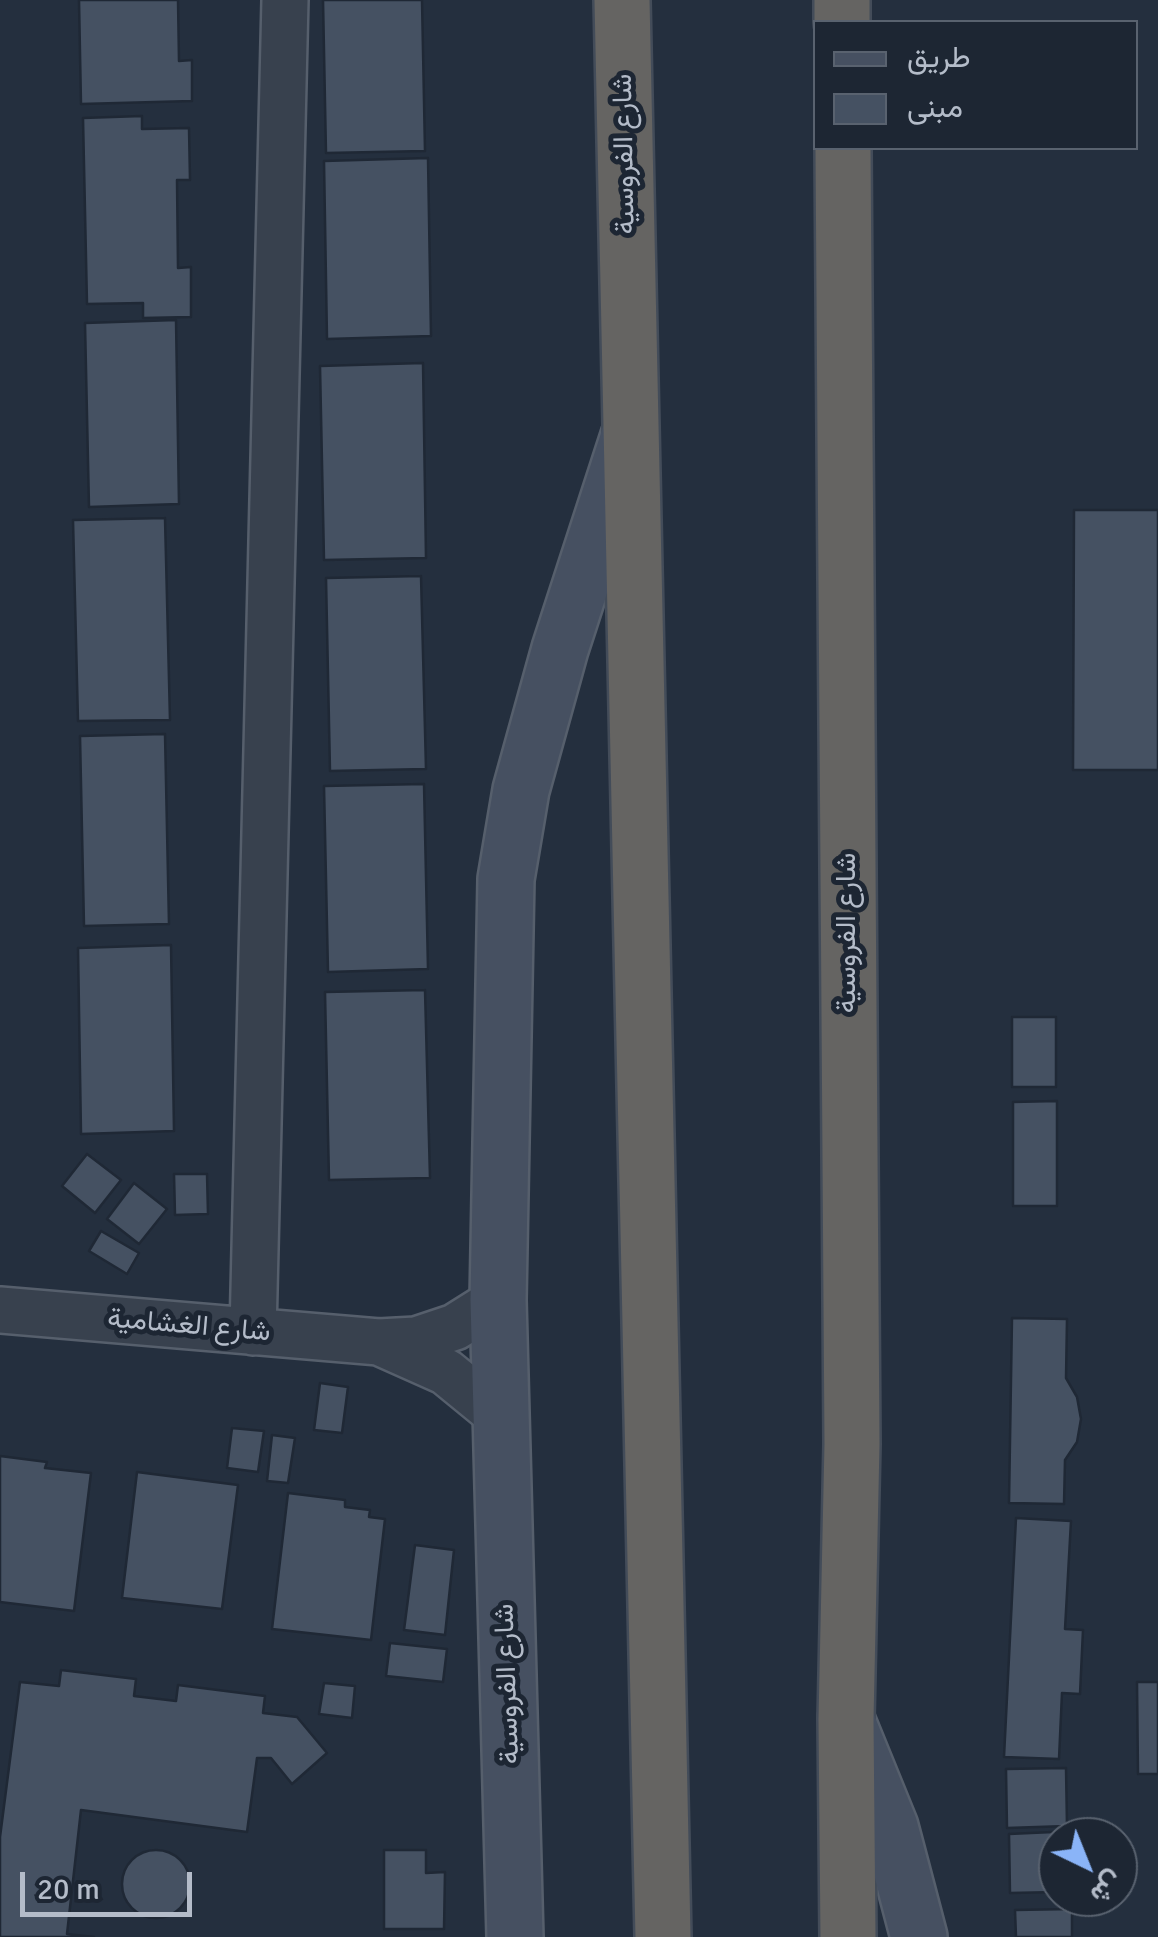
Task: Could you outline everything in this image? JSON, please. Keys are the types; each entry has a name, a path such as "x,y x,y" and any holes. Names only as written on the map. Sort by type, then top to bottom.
{"highway":[{"name":"شارع الفروسية","path":"622,0 663,1937"},
{"name":"شارع الفروسية","path":"843,150 852,1444 846,1719 848,1937"}],"main road":[{"name":"شارع الفروسية","path":"515,1937 498,1300 506,879 520,790 560,649 631,429"},
{"name":"شارع الفروسية","path":"846,1719 890,1826 920,1937"}],"street":[{"path":"253,1332 286,0"},
{"name":"شارع الغشامية","path":"0,1310 379,1342 416,1340 455,1326 498,1300"},
{"name":"شارع الغشامية","path":"379,1342 446,1372 501,1418"}],"building":[{"path":"79,0 178,0 179,61 192,60 192,101 81,104"},
{"path":"323,0 422,0 425,151 326,153"},
{"path":"142,116 142,129 189,128 190,180 177,180 178,268 191,267 191,317 143,318 143,303 87,304 83,118"},
{"path":"428,158 431,336 327,339 324,161"},
{"path":"176,320 179,504 89,507 85,323"},
{"path":"423,363 426,558 324,560 320,366"},
{"path":"1074,510 1158,510 1158,770 1073,770"},
{"path":"165,518 170,720 78,721 73,520"},
{"path":"421,576 426,769 330,771 326,578"},
{"path":"165,734 169,924 84,926 80,736"},
{"path":"424,784 428,969 328,972 324,786"},
{"path":"171,945 174,1131 81,1134 78,948"},
{"path":"425,990 430,1178 329,1180 325,992"},
{"path":"1012,1017 1056,1017 1056,1087 1012,1087"},
{"path":"1057,1101 1057,1206 1013,1206 1013,1102"},
{"path":"87,1154 121,1180 95,1213 62,1186"},
{"path":"174,1174 207,1174 208,1214 175,1215"},
{"path":"134,1183 167,1209 139,1244 107,1219"},
{"path":"101,1231 139,1253 127,1274 89,1251"},
{"path":"1012,1318 1067,1319 1066,1378 1077,1397 1081,1419 1077,1442 1065,1460 1064,1504 1009,1503"},
{"path":"320,1383 348,1387 342,1433 314,1430"},
{"path":"232,1428 264,1431 258,1472 227,1468"},
{"path":"272,1435 295,1438 288,1483 267,1481"},
{"path":"0,1456 47,1462 45,1468 91,1473 74,1611 0,1602"},
{"path":"137,1472 238,1485 222,1609 122,1598"},
{"path":"288,1493 345,1500 345,1507 370,1510 369,1517 385,1519 371,1640 272,1629"},
{"path":"1016,1518 1071,1521 1065,1629 1083,1630 1080,1694 1062,1693 1059,1759 1004,1757"},
{"path":"415,1545 454,1550 445,1635 404,1630"},
{"path":"390,1643 447,1649 443,1682 386,1676"},
{"path":"61,1670 136,1679 134,1696 176,1701 178,1685 265,1696 263,1713 297,1717 327,1753 292,1784 271,1758 257,1758 247,1832 81,1810 67,1934 94,1937 0,1937 0,1837 20,1682 59,1686"},
{"path":"1137,1682 1158,1682 1158,1774 1138,1774"},
{"path":"324,1683 355,1686 352,1718 319,1714"},
{"path":"1066,1768 1067,1817 1038,1817 1038,1827 1007,1828 1006,1769"},
{"path":"1038,1833 1038,1892 1010,1893 1009,1834"},
{"path":"156,1850 180,1860 190,1884 180,1908 156,1918 132,1908 122,1884 132,1860"},
{"path":"384,1850 426,1850 426,1873 445,1872 444,1929 384,1929"},
{"path":"1015,1910 1038,1910 1038,1917 1072,1917 1072,1937 1016,1937"}]}
